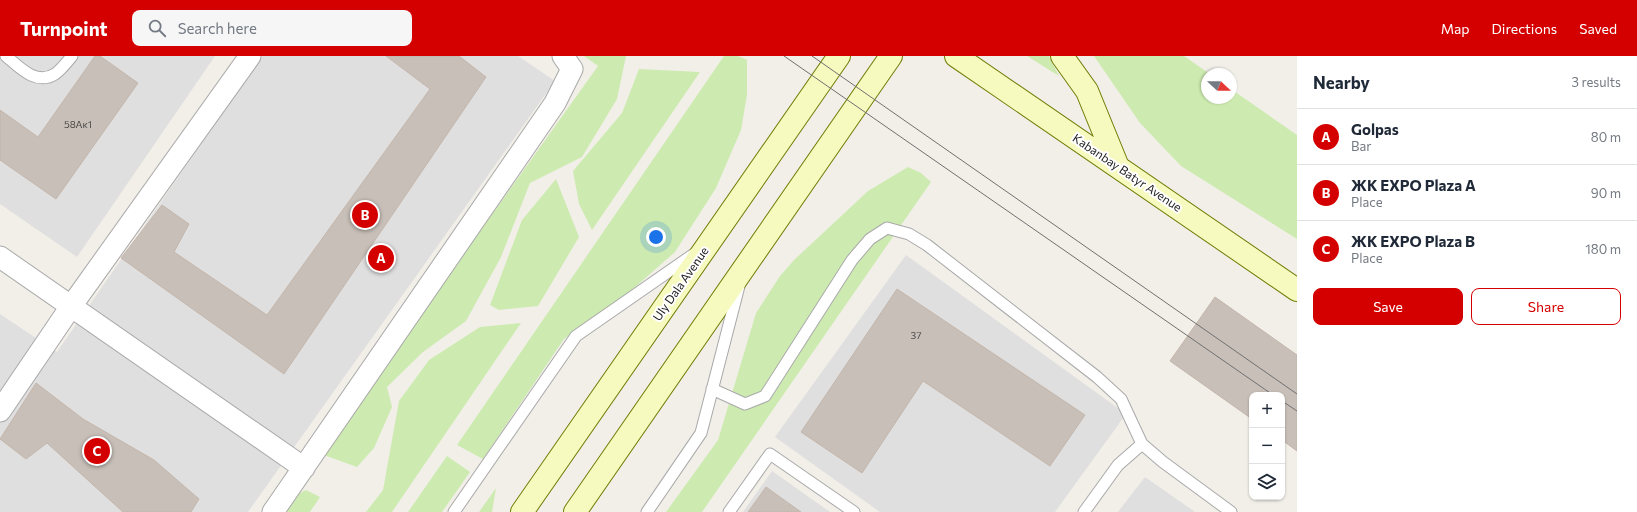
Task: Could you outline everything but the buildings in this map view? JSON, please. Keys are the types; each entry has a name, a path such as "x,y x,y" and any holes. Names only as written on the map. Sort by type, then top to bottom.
{"main road":[{"name":"Uly Dala Avenue","path":"522,512 839,56"},
{"path":"575,512 891,56"},
{"name":"Kabanbay Batyr Avenue","path":"956,56 1297,290"},
{"path":"1062,56 1087,91 1118,167"}],"street":[{"path":"0,411 72,305 250,56"},
{"path":"273,512 555,103 572,69 563,56"},
{"path":"0,257 72,305 304,468"}],"lane":[{"path":"6,56 26,74 42,79 55,74 72,56"},
{"path":"712,389 745,404 765,396 852,260 870,239 887,228 909,234 927,245 1097,377 1121,399 1142,444 1163,462 1231,512"},
{"path":"454,512 576,336 708,245"},
{"path":"647,512 701,433 744,269"},
{"path":"1084,512 1118,465 1142,444"},
{"path":"729,512 770,454 854,512"}],"shaded area":[{"path":"0,56 215,56 77,257 0,204"},
{"path":"262,56 518,56 555,81 248,512 0,512 0,314 57,352"},
{"path":"906,255 1126,414 1055,512 880,512 775,437"},
{"path":"772,471 830,512 743,512"},
{"path":"1145,477 1195,512 1118,512"}],"green space":[{"path":"584,56 626,56 617,99 582,157 530,183 501,257 466,321 423,352 387,387 392,407 374,448 357,467 321,454 598,66"},
{"path":"724,56 738,56 747,60 747,95 741,130 716,188 675,252 634,288 564,339 483,459 457,445"},
{"path":"1027,56 1049,56 1059,76"},
{"path":"1094,56 1184,56 1201,68 1201,104 1237,104 1237,93 1297,135 1297,239 1181,166 1140,123"},
{"path":"639,69 700,72 592,230 579,204 573,171 622,113"},
{"path":"908,167 921,173 931,182 702,512 666,512 718,440 756,313 780,276 794,260 868,191"},
{"path":"556,179 579,237 538,306 499,310 490,305 522,220"},
{"path":"521,323 392,512 366,512 383,490 399,401 429,360 480,327"},
{"path":"447,456 470,472 442,512 408,512"},
{"path":"496,488 492,512 479,512"},
{"path":"306,490 320,497 310,512 281,512 292,497"}],"tram line":[{"path":"784,56 1269,392"},
{"path":"812,56 1297,394"},
{"path":"1285,403 1297,411"}],"place":[{"name":"ЖК EXPO Plaza A","path":"365,215"},
{"name":"Golpas","path":"381,258"},
{"name":"ЖК EXPO Plaza B","path":"97,451"}]}
